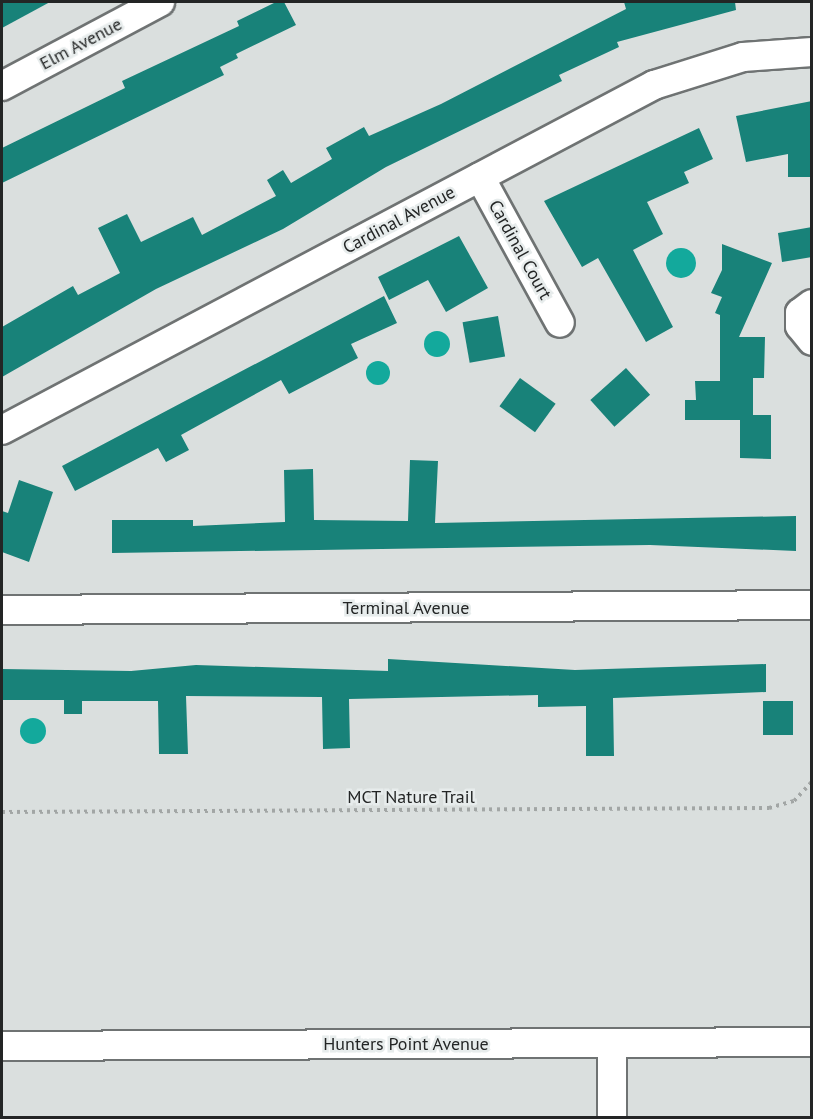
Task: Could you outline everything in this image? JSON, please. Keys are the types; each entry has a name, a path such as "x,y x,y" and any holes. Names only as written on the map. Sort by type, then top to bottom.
{"street":[{"name":"Elm Avenue","path":"2,86 160,2"},
{"name":"Cardinal Avenue","path":"2,430 654,85 698,68 743,57 812,52"},
{"name":"Cardinal Court","path":"480,177 560,323"},
{"path":"812,304 800,313 800,326 812,340"},
{"name":"Terminal Avenue","path":"2,610 812,605"},
{"name":"Hunters Point Avenue","path":"2,1046 812,1042"},
{"path":"612,1043 612,1118"}],"path":[{"name":"MCT Nature Trail","path":"2,812 769,808 794,801 812,782"}],"water":[{"path":"681,248 687,249 695,257 695,269 687,277 681,278 675,277 667,269 666,263 667,257 675,249"},
{"path":"437,331 446,335 450,344 446,353 437,357 428,353 424,344 428,335"},
{"path":"373,361 383,361 390,368 390,378 383,385 373,385 366,378 366,368"},
{"path":"33,718 42,722 46,731 42,740 33,744 24,740 20,731 24,722"}],"building":[{"path":"2,2 50,2 2,28"},
{"path":"276,2 284,2 296,25 236,54 238,58 220,67 224,75 2,183 2,148 125,88 122,81 239,26 237,21"},
{"path":"624,2 735,2 736,10 617,42 619,47 559,75 562,81 386,167 283,229 156,289 2,377 2,327 73,286 78,295 120,273 98,228 127,214 141,242 193,217 202,235 276,196 267,180 283,170 291,183 332,159 326,148 364,127 369,136 441,104 626,9"},
{"path":"812,101 812,177 788,177 788,154 746,162 736,116"},
{"path":"699,128 713,159 684,172 689,183 647,202 663,234 633,250 673,327 646,342 598,258 582,267 544,201"},
{"path":"812,227 812,257 782,262 778,233"},
{"path":"459,236 488,288 446,312 428,280 389,300 378,277"},
{"path":"722,244 772,263 739,337 765,337 764,378 753,378 753,415 771,415 771,459 740,458 740,420 685,420 685,400 696,400 695,381 720,381 720,315 715,313 722,297 711,293 722,270"},
{"path":"384,296 397,323 351,344 358,358 289,394 281,380 181,435 189,450 166,462 158,448 75,491 62,466"},
{"path":"498,316 505,356 470,363 463,322"},
{"path":"626,368 650,395 614,427 590,400"},
{"path":"520,378 556,404 535,432 499,406"},
{"path":"410,460 438,461 435,523 796,516 796,551 650,545 112,553 112,520 193,520 193,526 285,522 284,470 313,469 314,520 408,521"},
{"path":"19,480 53,492 29,562 2,552 2,511 8,513"},
{"path":"388,659 575,670 766,664 766,692 613,698 614,756 586,756 586,706 538,707 538,695 349,699 350,748 323,749 322,697 186,696 188,754 159,754 158,701 82,701 82,714 64,714 64,700 2,700 2,669 131,671 196,665 388,671"},
{"path":"763,701 793,701 793,735 763,735"}]}
